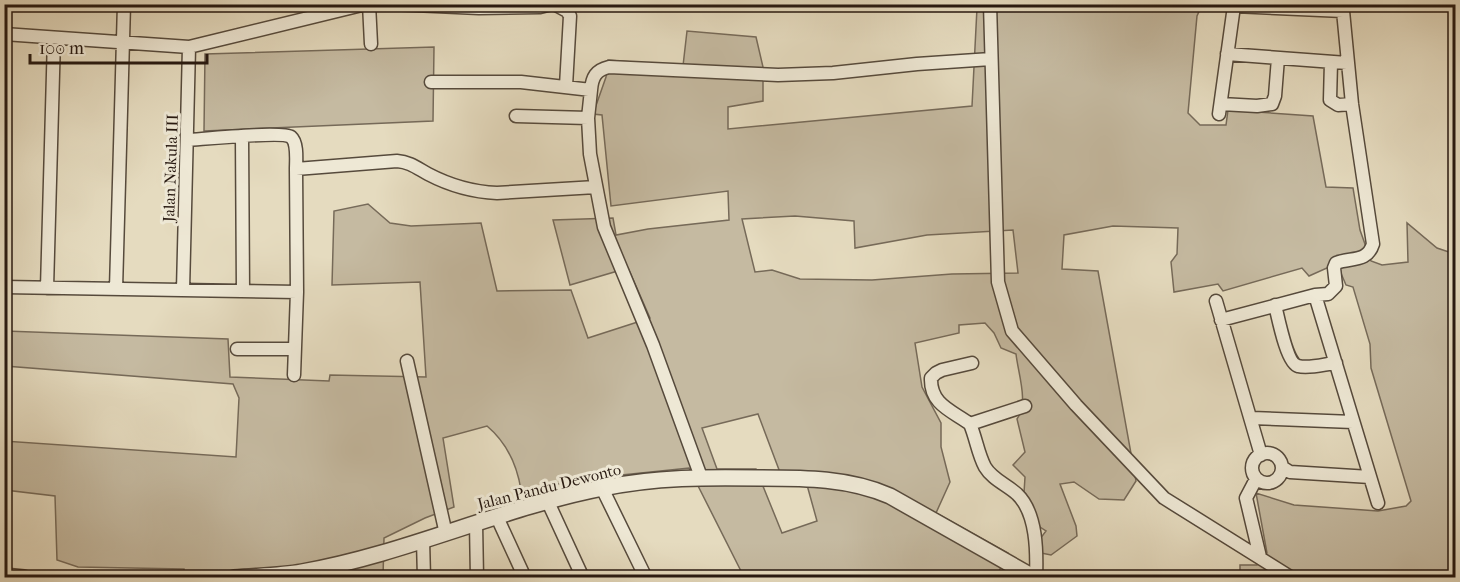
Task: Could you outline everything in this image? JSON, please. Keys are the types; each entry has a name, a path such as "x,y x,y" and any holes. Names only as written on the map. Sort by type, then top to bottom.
{"street":[{"path":"116,289 124,4"},
{"path":"4,34 189,47 368,4 371,44"},
{"path":"391,4 540,7 553,4 567,11 570,16 566,87"},
{"path":"990,4 998,282 1012,331 1076,405 1164,498 1292,578"},
{"path":"1221,320 1315,295 1328,294 1336,286 1334,268 1336,263 1364,257 1370,252 1372,244 1352,104 1343,8 1229,5 1227,54 1220,109 1272,104 1275,96 1278,58"},
{"path":"47,288 54,38"},
{"name":"Jalan Nakula III","path":"183,290 189,47"},
{"path":"1227,54 1347,63"},
{"path":"701,477 653,345 604,227 590,154 588,118 592,82 597,71 609,67 778,75 833,73 991,59"},
{"path":"1331,62 1330,100 1338,105 1352,104"},
{"path":"431,82 521,82 591,90"},
{"path":"516,116 588,118"},
{"path":"188,140 272,135 292,138 295,145 296,169 297,292 294,375"},
{"path":"242,137 243,291"},
{"path":"296,169 397,160 407,162 452,184 483,192 596,187"},
{"path":"4,287 297,292"},
{"path":"1315,295 1378,504"},
{"path":"1216,301 1261,455"},
{"path":"1275,305 1287,351 1293,364 1306,366 1336,363"},
{"path":"237,349 295,349"},
{"path":"407,361 446,534"},
{"path":"972,363 942,370 933,375 931,382 938,401 950,412 970,424 986,468 1018,495 1030,519 1037,554 1035,578"},
{"path":"970,424 1025,406"},
{"path":"1251,418 1353,422"},
{"path":"1282,466 1281,476 1274,482 1264,484 1256,479 1252,471 1253,461 1261,455 1270,453 1278,458 1282,466 1290,472 1370,477"},
{"name":"Jalan Pandu Dewonto","path":"234,578 300,572 368,557 476,523 602,488 701,477 823,479 875,489 1035,578"},
{"path":"1256,479 1246,498 1260,557"},
{"path":"602,488 646,578"},
{"path":"548,502 583,578"},
{"path":"497,517 525,578"},
{"path":"476,523 477,578"},
{"path":"423,540 424,578"},
{"path":"4,576 24,578"}],"shaded area":[{"path":"1040,4 1202,5 1197,16 1188,113 1200,125 1226,125 1228,110 1313,116 1326,187 1353,188 1360,230 1371,261 1382,265 1408,262 1407,223 1437,248 1455,254 1456,567 1443,573 1444,577 1244,578 1240,575 1240,565 1257,565 1267,553 1256,493 1294,505 1378,511 1406,506 1411,501 1371,368 1370,344 1353,287 1346,285 1340,271 1329,267 1309,276 1302,268 1223,291 1218,284 1174,292 1171,262 1177,254 1178,228 1113,226 1064,235 1062,269 1098,271 1136,481 1124,500 1099,499 1074,482 1060,484 1076,526 1077,536 1051,555 1031,551 1046,531 1040,527 1024,493 1025,477 1013,465 1025,452 1017,419 1022,405 1022,388 1016,354 1001,348 994,333 985,323 959,325 959,333 915,343 922,387 941,423 941,447 950,482 936,513 1008,553 996,577 744,577 689,468 602,477 521,490 510,455 500,439 487,426 443,438 454,507 384,538 383,577 184,578 184,569 78,567 57,560 55,496 5,490 4,441 236,457 239,398 233,384 5,366 5,331 228,339 230,377 329,381 330,375 426,377 420,282 332,285 334,211 368,204 390,223 411,226 481,223 497,291 571,290 588,338 650,318 628,268 570,285 553,220 613,218 616,235 729,220 728,191 611,206 602,115 593,114 606,77 608,60 683,66 687,31 756,37 763,67 763,101 728,107 728,129 972,106 977,8 1017,10","holes":["795,216 854,221 855,248 927,235 1013,230 1018,273 952,274 872,280 800,279 772,270 755,272 742,219","758,414 784,483 807,485 817,521 782,533 756,469 717,469 702,428"]},
{"path":"434,47 433,121 204,131 205,54"}]}
